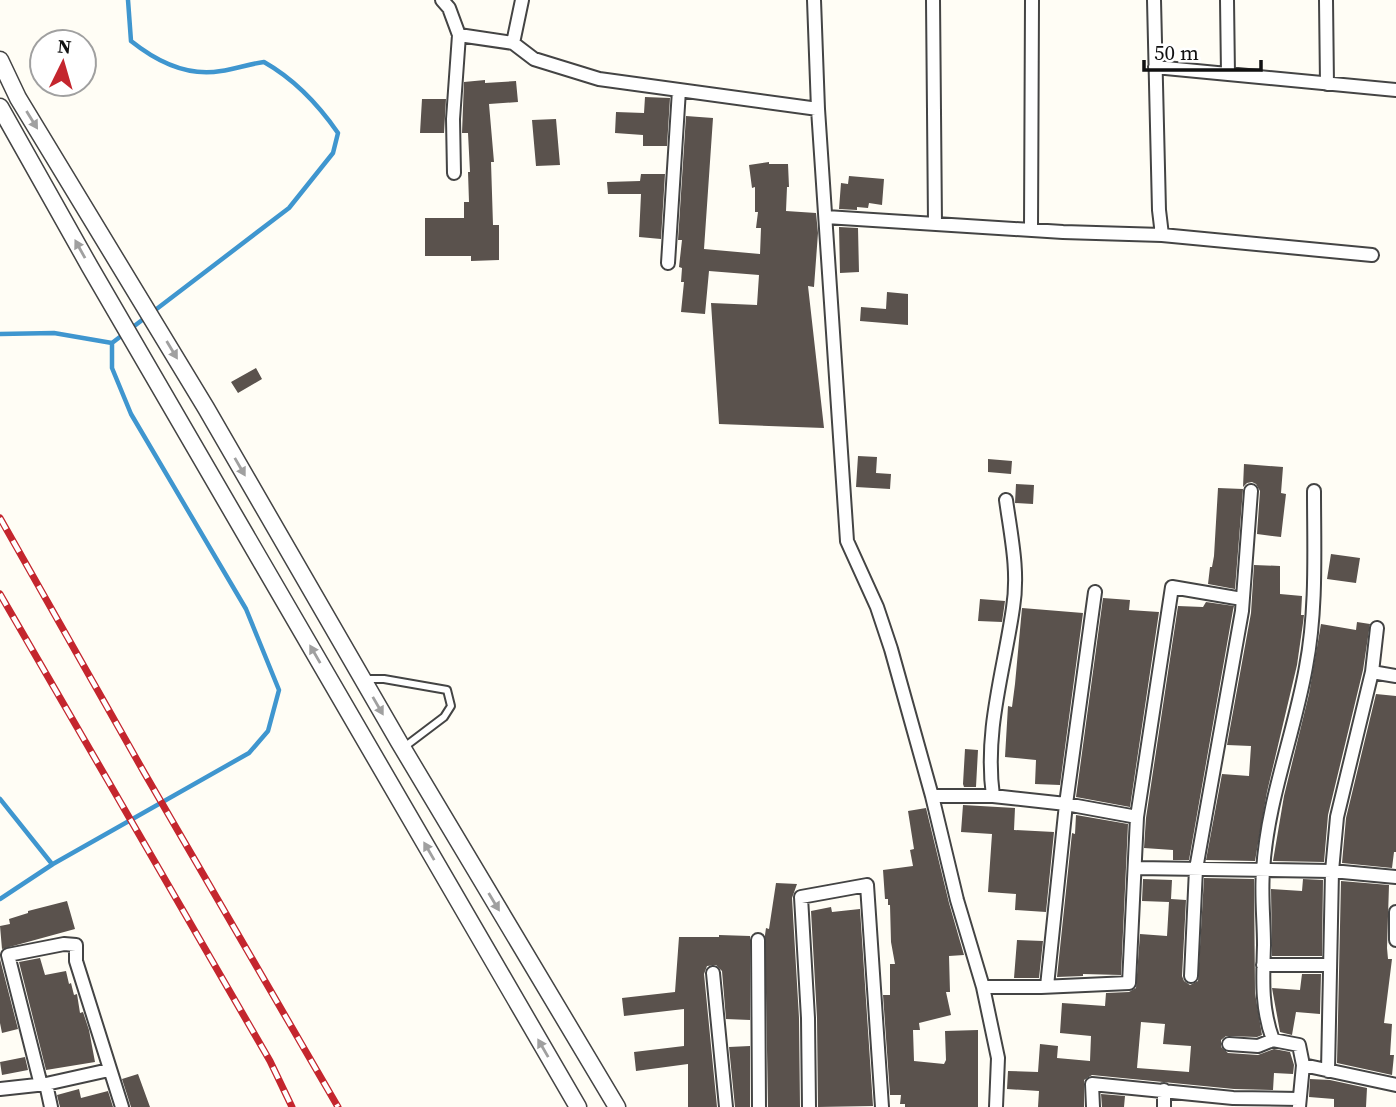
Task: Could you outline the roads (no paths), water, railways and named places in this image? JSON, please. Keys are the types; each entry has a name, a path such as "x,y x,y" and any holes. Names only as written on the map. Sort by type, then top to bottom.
{"street":[{"path":"513,43 522,0"},
{"path":"814,0 818,109 847,541 877,607 932,796 957,900 983,987 998,1058 996,1107"},
{"path":"933,0 935,223"},
{"path":"1031,229 1032,0"},
{"path":"1154,0 1158,210 1162,235"},
{"path":"1227,0 1228,74"},
{"path":"1326,0 1327,84"},
{"path":"447,3 459,34 453,118 454,173"},
{"path":"459,34 513,43 534,59 599,79 818,109"},
{"path":"0,60 18,98 138,293 403,748 617,1107"},
{"path":"1155,66 1396,90"},
{"path":"668,263 679,90"},
{"path":"0,107 90,267 578,1107"},
{"path":"827,217 1162,235 1372,255"},
{"path":"1191,976 1196,870 1242,598 1251,491"},
{"path":"1273,1040 1263,999 1263,870 1271,814 1307,665 1314,589 1314,491"},
{"path":"993,796 990,765 995,703 1013,608 1016,567 1006,500"},
{"path":"983,987 1129,983 1137,817 1172,587 1242,598"},
{"path":"1047,986 1066,804 1095,592"},
{"path":"1328,1071 1332,871 1337,817 1373,672 1377,628"},
{"path":"1373,672 1396,676"},
{"path":"932,796 993,796 1066,804 1137,817"},
{"path":"1136,868 1332,871 1396,877"},
{"path":"809,1107 808,1018 801,897 867,885 882,1107"},
{"path":"1396,912 1396,940"},
{"path":"758,940 759,1107"},
{"path":"51,1107 8,955 64,944 76,945 76,961 122,1107"},
{"path":"1263,965 1330,965"},
{"path":"713,972 726,1107"},
{"path":"1093,1107 1092,1084 1164,1090 1233,1102 1299,1103 1303,1065 1299,1045 1273,1040 1258,1046 1229,1044"},
{"path":"1303,1065 1396,1085"},
{"path":"5,1088 43,1084 109,1070"},
{"path":"1164,1090 1164,1107"}],"lane":[{"path":"363,679 447,690 451,706 444,716 403,748"}],"waterway":[{"path":"0,899 53,864 249,753 268,731 279,690 246,609 131,414 112,368 112,343 289,208 333,153 338,133 305,93 264,62 221,71 196,72 173,66 151,55 131,41 128,0"},
{"path":"0,334 54,333 112,343"},
{"path":"0,799 52,864"}],"railway":[{"path":"0,518 338,1107"},
{"path":"0,594 270,1061 292,1107"}]}
